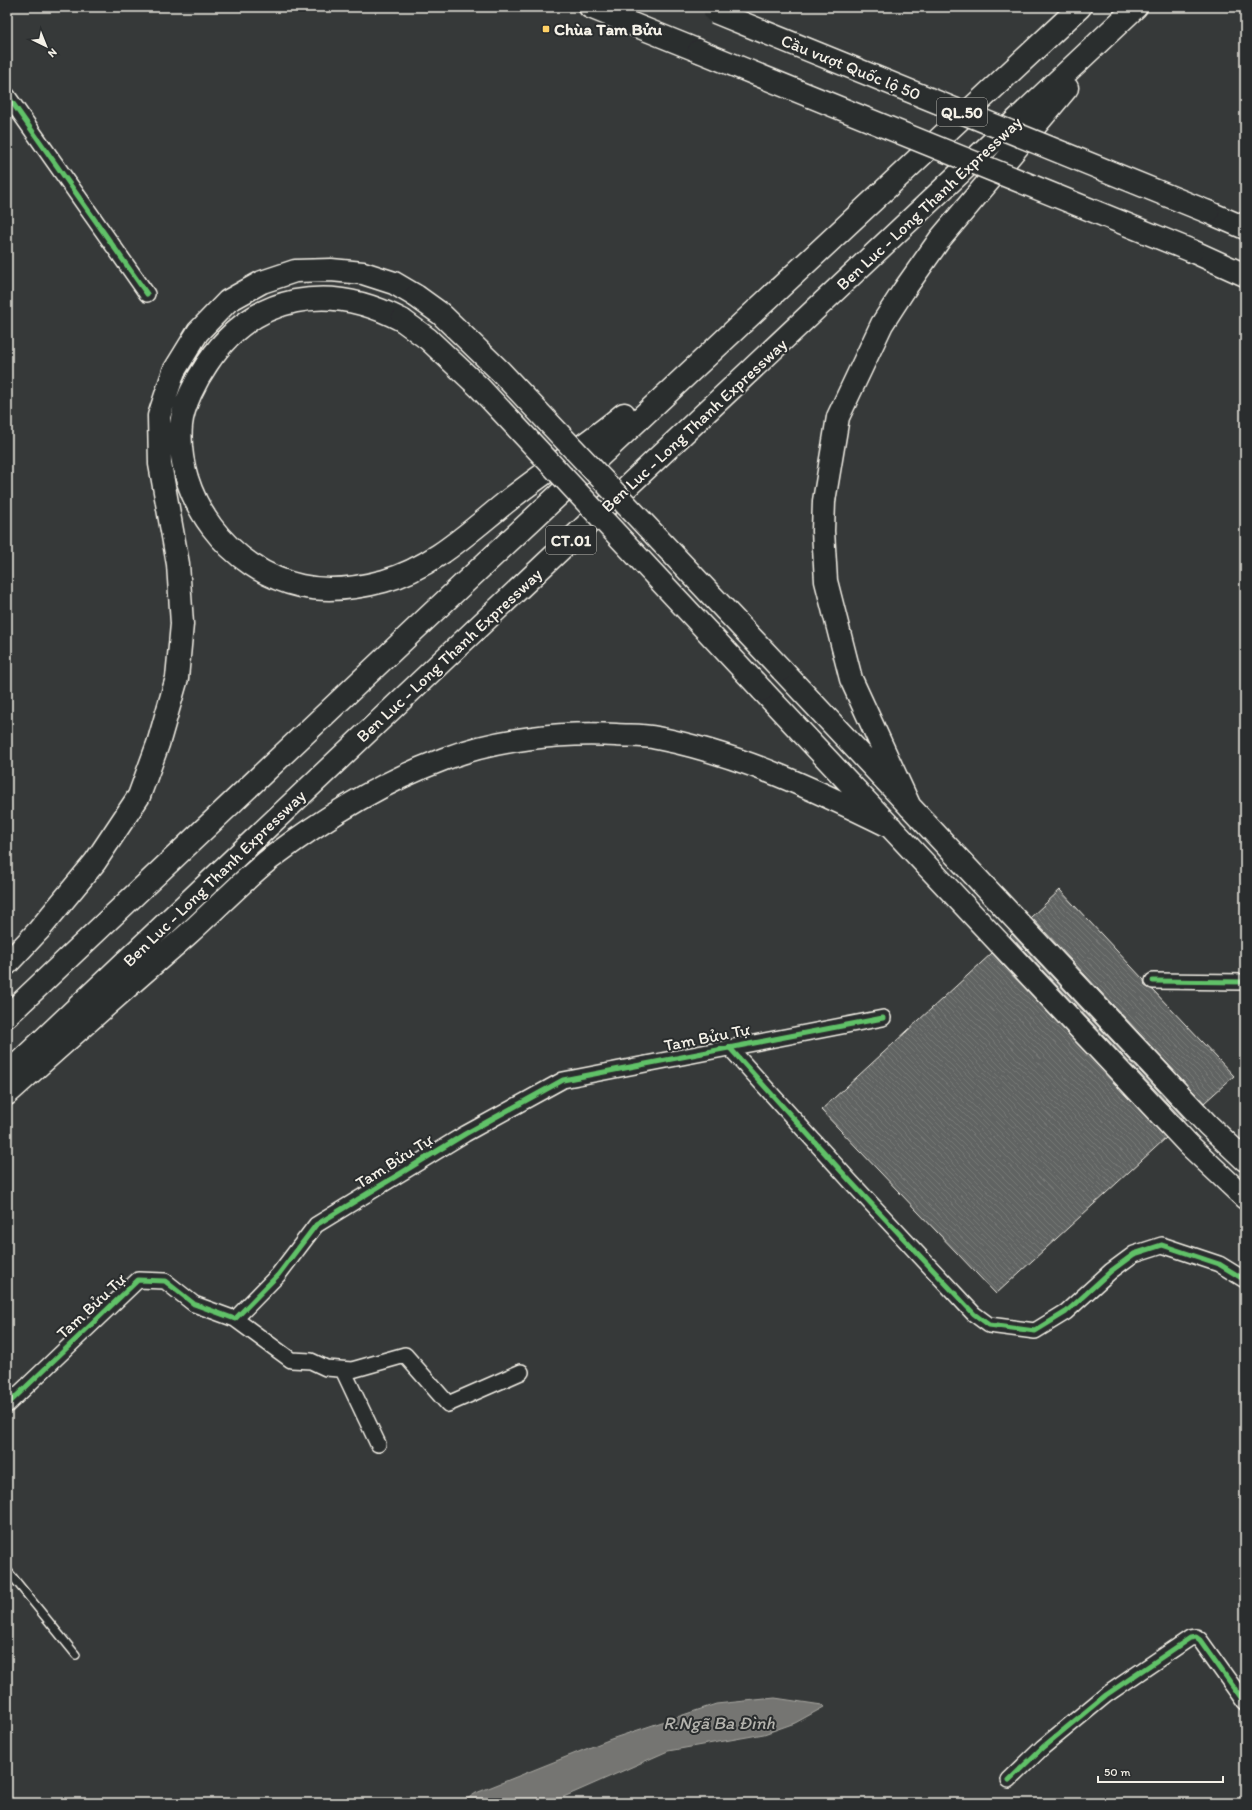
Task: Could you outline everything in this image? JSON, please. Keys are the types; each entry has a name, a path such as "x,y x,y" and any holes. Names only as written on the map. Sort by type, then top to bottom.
{"highway":[{"name":"QL.50","path":"590,7 1192,251 1245,275"},
{"name":"CT.01","path":"7,1016 426,618 1080,7"},
{"name":"Ben Luc - Long Thanh Expressway","path":"7,1074 1136,7"},
{"path":"910,807 851,679 826,581 823,531 824,501 838,417 882,324 936,245 1061,95 1143,7"},
{"name":"Cầu vượt Quốc lộ 50","path":"709,10 1245,228"},
{"path":"818,251 598,435 565,458 512,497 461,540 425,564 386,581 341,590 301,586 272,576 247,562 224,542 202,514 187,484 180,452 181,422 195,382 217,349 246,322 277,306 304,298 329,298 356,302 374,307 402,320 428,339 480,388 762,690 1188,1144 1245,1198"},
{"path":"7,964 39,930 95,862 139,796 158,744 177,678 182,624 179,578 160,464 159,416 174,371 198,332 228,301 262,282 295,271 331,270 363,273 394,283 416,296 441,314 501,372 1208,1125 1245,1160"},
{"path":"7,1094 270,859 344,807 445,758 493,746 539,737 592,734 654,737 708,750 758,767 818,791 891,827"}],"street":[{"path":"7,95 147,294"},
{"path":"1153,981 1245,982"},
{"name":"Tam Bửu Tự","path":"7,1405 138,1280 165,1281 194,1304 235,1318 278,1275 316,1225 465,1134 563,1080 883,1018"},
{"path":"729,1047 974,1314 989,1325 1036,1331 1066,1312 1112,1271 1134,1254 1162,1245 1219,1264 1245,1280"},
{"path":"235,1318 291,1360 311,1362 326,1368 352,1370 405,1354 448,1404 521,1372"},
{"path":"343,1370 378,1444"},
{"path":"1009,1780 1043,1747 1106,1695 1190,1638 1196,1637 1200,1640 1245,1703"}],"lane":[{"path":"7,1570 76,1655"}],"water":[{"name":"R.Ngã Ba Đình","path":"775,1698 822,1705 824,1707 795,1723 764,1734 668,1751 550,1803 461,1803 476,1793 611,1739 716,1704"}],"building":[{"path":"1060,890 1144,980 1145,986 1153,990 1234,1076 1204,1103 1031,917"},
{"path":"1012,934 1186,1120 1184,1121 1010,936"},
{"path":"992,953 1166,1138 996,1294 821,1110"}],"cycle path":[{"path":"7,95 147,294"},
{"path":"1153,981 1245,982"},
{"path":"7,1405 138,1280 165,1281 194,1304 235,1319 278,1275 316,1225 465,1134 563,1080 883,1018"},
{"path":"729,1047 851,1182 974,1314 989,1325 1035,1331 1066,1312 1111,1271 1134,1254 1162,1245 1219,1264 1245,1280"},
{"path":"1009,1780 1043,1747 1106,1695 1190,1638 1196,1637 1200,1640 1245,1703"}],"place":[{"name":"Chùa Tam Bửu","path":"546,29"}]}
